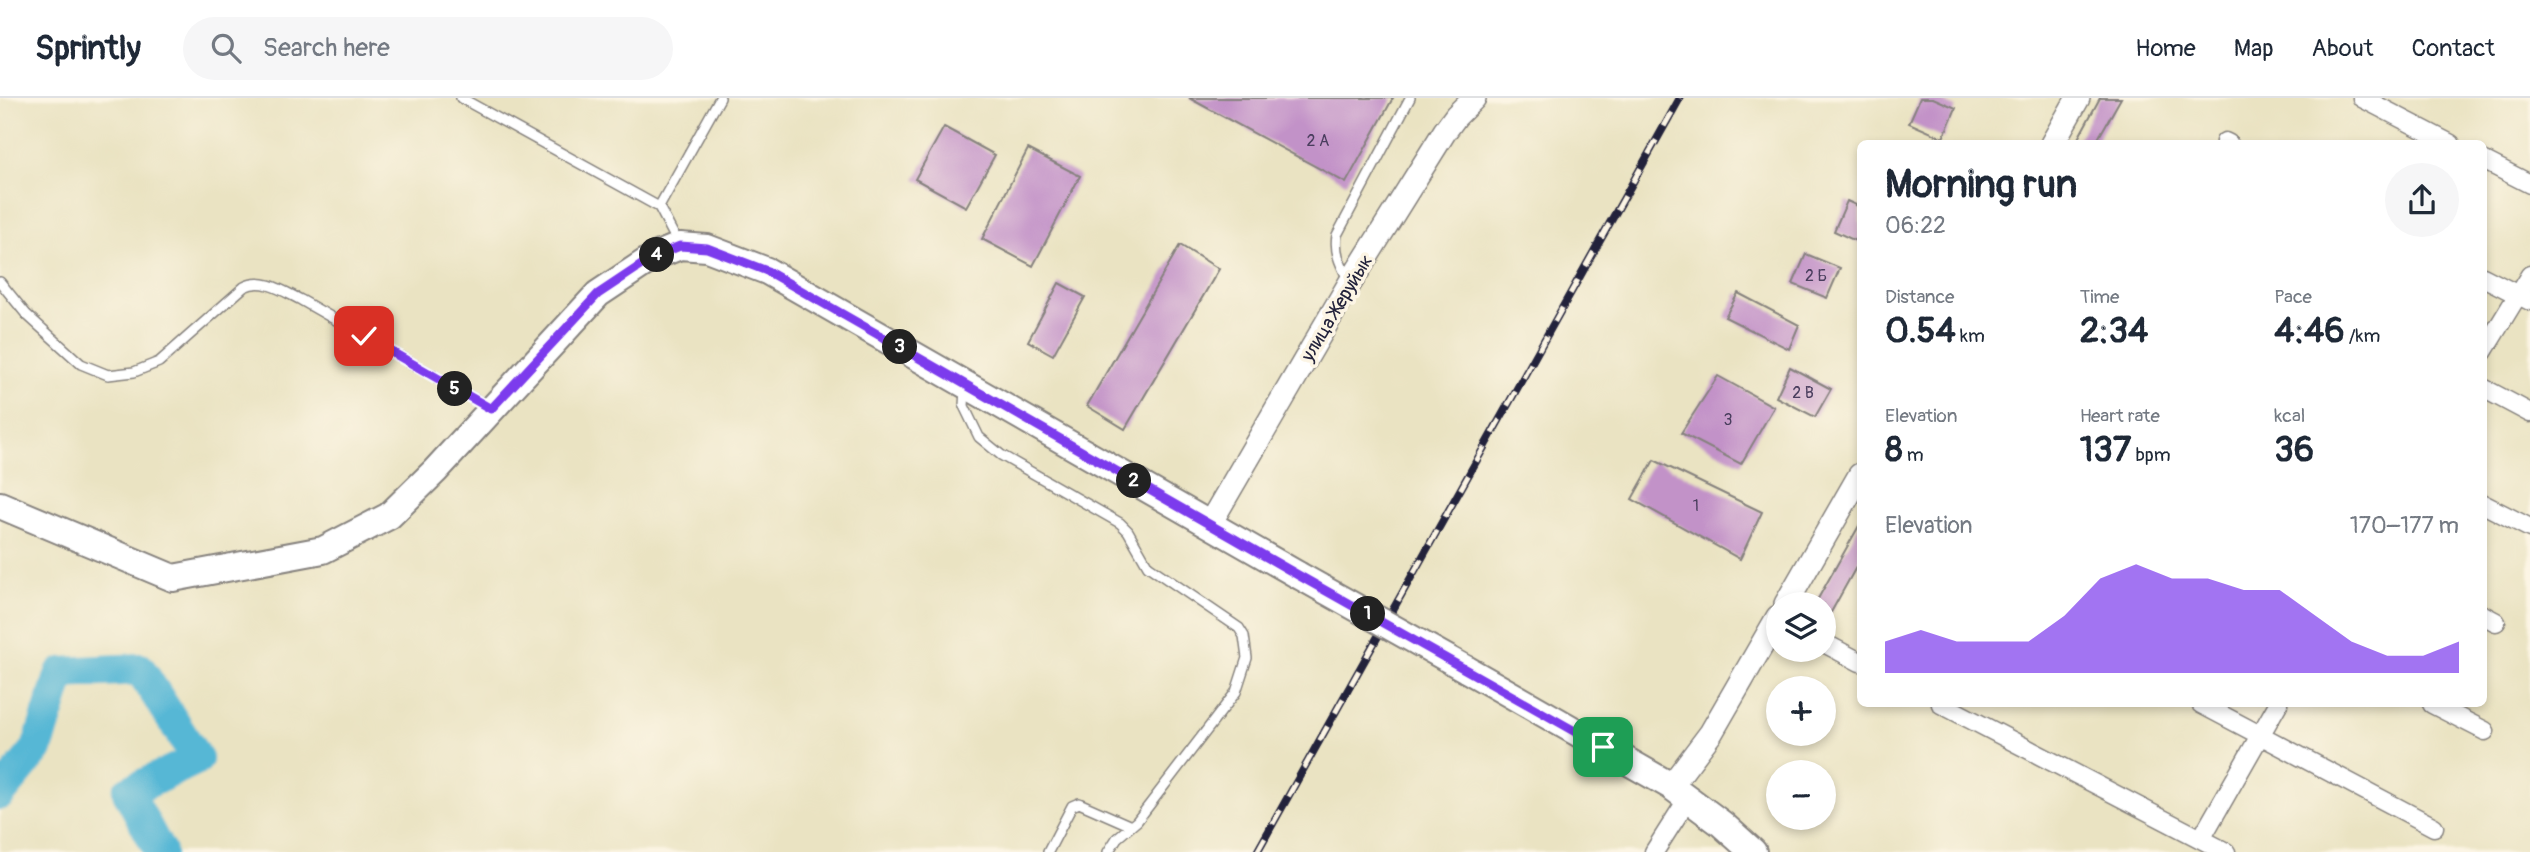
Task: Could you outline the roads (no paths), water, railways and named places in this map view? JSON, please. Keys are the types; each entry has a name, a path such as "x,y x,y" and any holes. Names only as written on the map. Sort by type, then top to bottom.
{"main road":[{"path":"0,505 173,578 323,550 389,516 435,471 598,294 655,256 680,246 707,248 767,271 1209,525 1466,668 1679,793 1722,824 1753,852"}],"street":[{"name":"улица Жеруйык","path":"1209,525 1350,283 1456,116 1474,98"},
{"path":"2054,140 2078,98"},
{"path":"2362,98 2443,140"},
{"path":"2487,162 2530,184"},
{"path":"2487,347 2524,298 2530,275"},
{"path":"2487,279 2524,298"},
{"path":"2487,390 2530,413"},
{"path":"1793,592 1857,480"},
{"path":"2487,506 2530,528"},
{"path":"1654,852 1679,793 1766,638"},
{"path":"1836,649 1857,660"},
{"path":"1947,707 2226,852"},
{"path":"2207,707 2434,827"},
{"path":"2201,839 2276,707"},
{"path":"2438,707 2485,731"}],"lane":[{"path":"461,98 659,207 680,246"},
{"path":"659,207 720,98"},
{"path":"1350,283 1339,263 1335,248 1337,235 1410,98"},
{"path":"0,282 26,314 81,365 108,375 134,372 159,362 244,287 253,282 261,283 300,300 491,409"},
{"path":"965,384 964,406 979,438 1001,454 1120,523 1128,531 1148,566 1239,628 1244,636 1247,658 1236,692 1137,821 1129,825 1108,852"},
{"path":"1048,852 1072,806 1079,803 1129,825"}],"waterway":[{"path":"0,794 37,749 61,673 140,669 197,759 128,792 160,852"}],"railway":[{"path":"1257,852 1680,98"}]}
